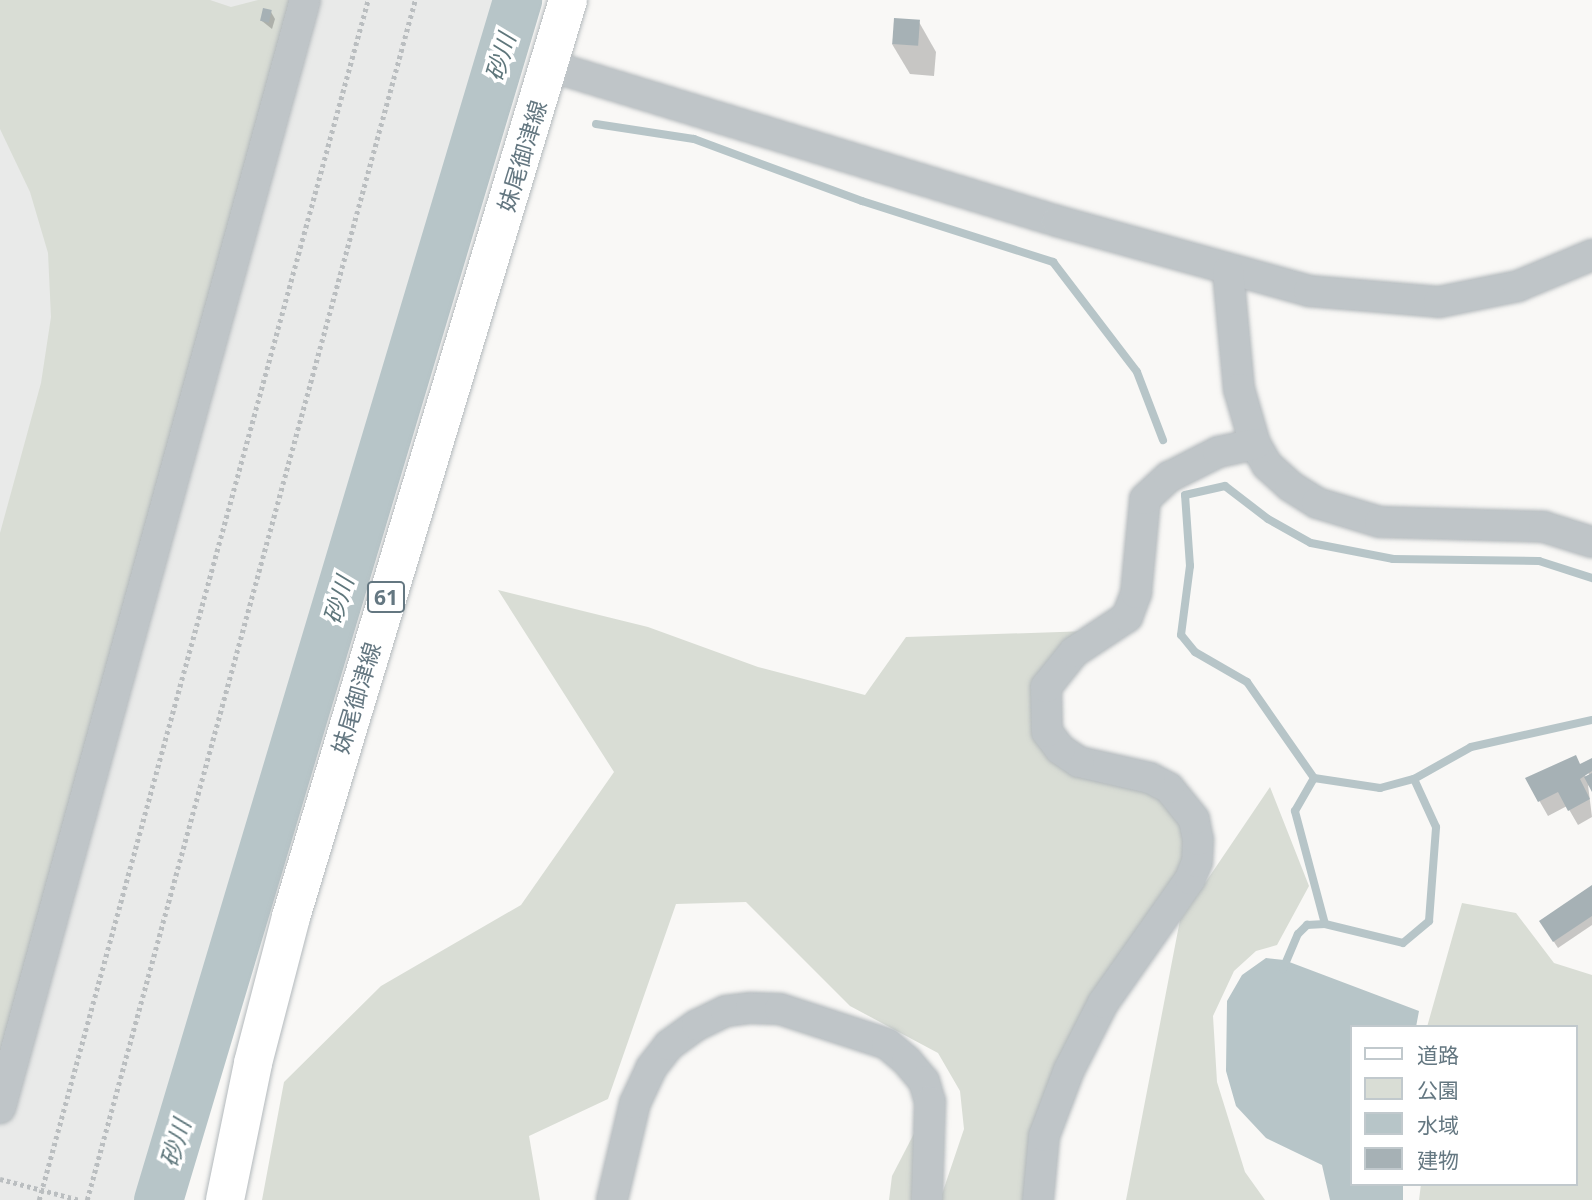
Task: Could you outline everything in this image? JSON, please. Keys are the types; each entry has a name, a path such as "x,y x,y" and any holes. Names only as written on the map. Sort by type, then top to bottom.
{"main road":[{"name":"妹尾御津線","path":"225,1200 253,1063 291,917 568,0"}],"street":[{"path":"0,1108 305,0"},
{"path":"550,66 1228,271 1309,292 1439,302 1518,286 1592,255"},
{"path":"1228,271 1239,388 1255,444 1267,465 1290,486 1318,503 1380,522 1544,527 1592,542"},
{"path":"1038,1200 1044,1136 1069,1070 1103,1003 1190,879 1197,862 1198,840 1189,810 1168,788 1150,778 1079,762 1060,749 1047,732 1046,687 1074,652 1127,617 1136,593 1145,499 1169,477 1218,452 1255,444"},
{"path":"612,1200 635,1102 651,1068 669,1045 696,1025 726,1011 751,1009 780,1009 887,1044 907,1061 924,1081 930,1102 927,1200"}],"path":[{"path":"39,1200 368,0"},
{"path":"87,1200 415,0"},
{"path":"0,1179 80,1200"}],"shaded area":[{"path":"0,0 498,0 386,406 146,1200 0,1200"}],"green space":[{"path":"0,0 210,0 231,7 258,0 290,0 0,1062 0,533 41,383 51,317 48,253 30,192 0,129"},
{"path":"498,590 648,627 758,667 865,695 906,637 1089,631 1037,722 1148,785 1181,812 1189,857 1098,997 1032,1200 940,1200 964,1129 960,1091 938,1053 850,1006 746,902 676,904 608,1099 529,1136 540,1200 262,1200 284,1082 381,986 521,905 614,772"},
{"path":"1270,787 1309,886 1277,945 1256,951 1234,971 1213,1016 1217,1082 1245,1172 1265,1200 1126,1200 1180,920"},
{"path":"1462,903 1516,913 1554,963 1592,975 1592,1200 1419,1200 1421,1186 1578,1186 1578,1025 1428,1025"},
{"path":"919,1124 919,1200 889,1200 892,1176"}],"water":[{"path":"1266,958 1284,960 1419,1011 1416,1025 1350,1025 1350,1186 1403,1186 1403,1200 1330,1200 1322,1165 1266,1138 1236,1106 1226,1071 1227,1001 1242,975"}],"building":[{"path":"263,8 272,10 269,23 260,21"},
{"path":"894,18 920,20 918,46 892,44"},
{"path":"1576,755 1580,764 1592,758 1592,771 1580,779 1590,799 1568,811 1558,792 1538,802 1525,778"},
{"path":"1592,773 1592,792 1584,777"},
{"path":"1592,885 1592,916 1553,942 1539,921"}],"waterway":[{"name":"砂川","path":"158,1200 517,0"},
{"path":"485,110 494,112"},
{"path":"596,124 694,139 862,201 1053,262 1137,372 1163,440"},
{"path":"1325,924 1295,811 1314,778 1247,682 1195,652 1181,635 1190,566 1185,495 1225,486 1268,519 1311,543 1393,559 1539,561 1592,578"},
{"path":"1314,778 1380,788 1414,779 1471,747 1592,720"},
{"path":"1283,969 1298,934 1307,925 1325,924 1403,943 1429,921 1436,827 1414,779"}]}
